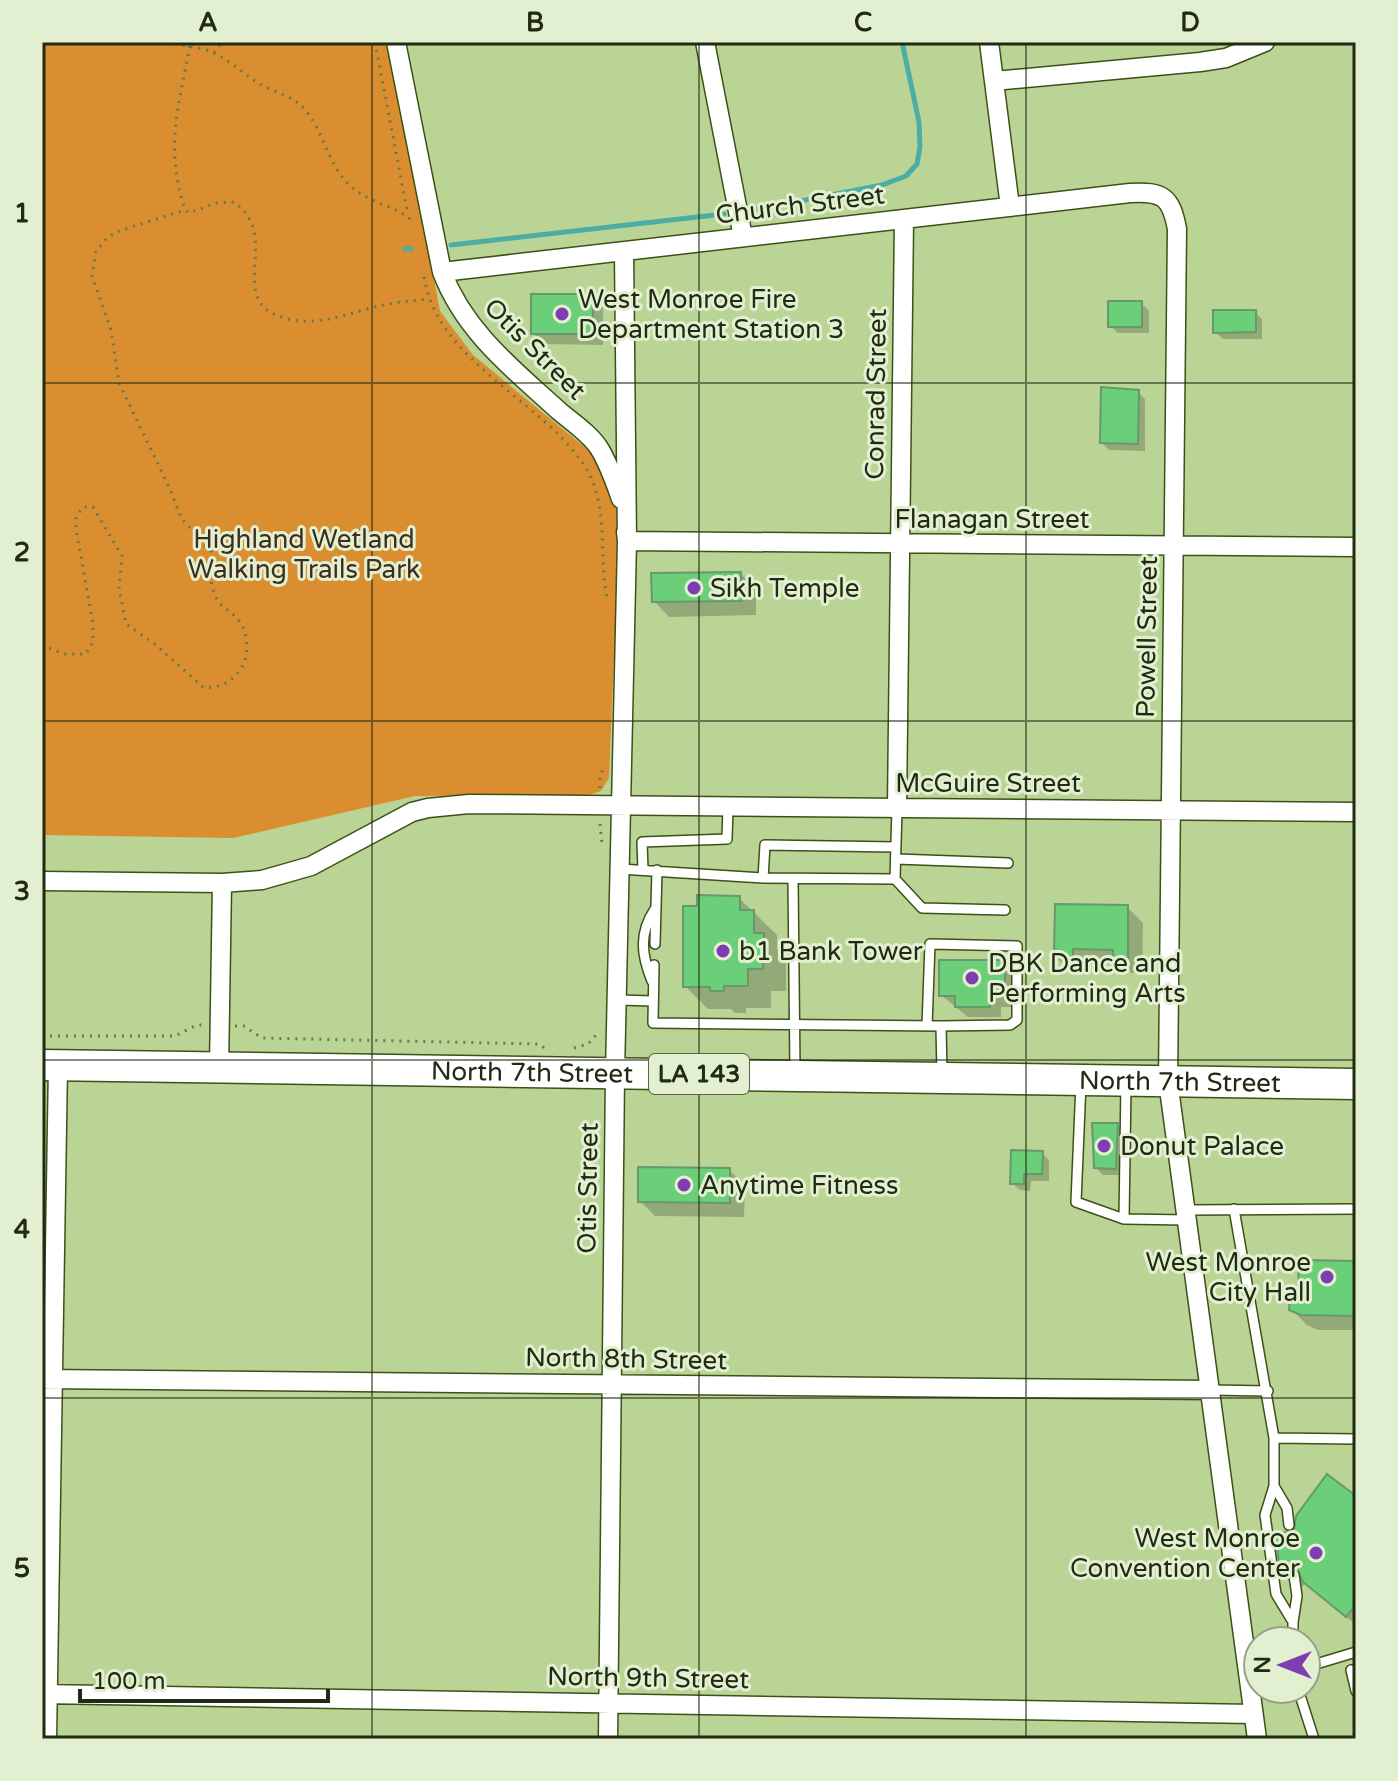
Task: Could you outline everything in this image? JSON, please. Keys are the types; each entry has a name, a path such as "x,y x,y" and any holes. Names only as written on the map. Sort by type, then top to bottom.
{"main road":[{"name":"North 7th Street","path":"50,1065 1356,1084"}],"street":[{"name":"Otis Street","path":"396,42 442,272 452,298 488,347 598,446 610,468 620,498 627,541"},
{"path":"705,42 743,237"},
{"path":"989,42 1010,207"},
{"path":"994,81 1200,62 1226,58 1265,42"},
{"name":"Church Street","path":"442,272 1148,192 1163,197"},
{"name":"Powell Street","path":"1163,197 1173,209 1177,229 1168,1081 1245,1625"},
{"name":"Conrad Street","path":"897,808 904,219"},
{"name":"Otis Street","path":"608,1739 615,1073 627,541 624,252"},
{"name":"Flanagan Street","path":"627,541 1356,547"},
{"name":"McGuire Street","path":"42,881 222,883 262,880 311,866 393,820 428,808 469,804 1356,812"},
{"path":"219,1068 222,883"},
{"path":"47,1739 44,1694 50,1065"},
{"name":"North 8th Street","path":"48,1380 1210,1390"},
{"name":"North 9th Street","path":"44,1694 1253,1714"},
{"name":"Powell Street","path":"1253,1705 1257,1739"}],"lane":[{"path":"643,870 642,842 727,839 728,807"},
{"path":"897,808 895,879 922,908 1005,910"},
{"path":"763,878 765,845 896,847"},
{"path":"896,859 1008,863"},
{"path":"620,869 763,878 895,879"},
{"path":"655,944 657,870"},
{"path":"793,879 795,1075"},
{"path":"653,986 644,961 645,925 655,909"},
{"path":"654,965 653,1023 927,1026 1010,1025 1017,1020 1017,946 930,944 927,1026"},
{"path":"619,1000 653,1001"},
{"path":"941,1026 942,1078"},
{"path":"1082,1080 1076,1202 1124,1219 1234,1209 1356,1209"},
{"path":"1124,1219 1126,1080"},
{"path":"1234,1209 1274,1438 1274,1486 1265,1515 1276,1594 1293,1622"},
{"path":"1210,1390 1268,1391"},
{"path":"1274,1438 1356,1439"},
{"path":"1274,1486 1287,1508 1289,1525"},
{"path":"1293,1622 1297,1596 1294,1575"},
{"path":"1322,1662 1356,1652"},
{"path":"1351,1670 1356,1691"},
{"path":"1303,1705 1314,1739"}],"path":[{"path":"167,42 214,53 258,83 301,105 347,183 373,203 408,217"},
{"path":"214,53 222,42"},
{"path":"375,42 408,217 417,232"},
{"path":"185,210 175,180 174,128 190,46"},
{"path":"42,645 64,654 86,654 93,642 93,624 76,517 83,507 93,507 122,556 119,588 126,624 155,644 203,687 219,687 227,682 235,676 245,659 247,642 243,629 233,614 219,604 211,584 211,552 181,518 119,383 111,330 93,285 93,260 102,242 130,227 185,210 194,213 225,201 234,202 242,207 257,237 253,277 256,297 264,310 279,317 322,322 381,305 428,299"},
{"path":"422,266 428,299 441,323 459,345 583,463 598,493 603,524 602,562 610,612"},
{"path":"600,791 603,768"},
{"path":"600,820 603,848"},
{"path":"42,1036 175,1036 203,1025"},
{"path":"233,1026 244,1026 262,1038 539,1044 547,1049 557,1049"},
{"path":"567,1049 592,1041 600,1028"}],"green space":[{"name":"Highland Wetland Walking Trails Park","path":"42,42 389,42 440,311 473,355 593,454 616,502 619,531 609,778 601,791 589,795 415,796 233,838 42,835"}],"building":[{"name":"West Monroe Fire Department Station 3","path":"531,294 593,294 593,334 531,334"},
{"path":"1108,301 1142,301 1142,327 1108,327"},
{"path":"1213,310 1256,310 1256,332 1213,333"},
{"path":"1101,387 1139,390 1138,444 1100,443"},
{"path":"741,572 742,601 652,602 651,573"},
{"name":"b1 Bank Tower","path":"697,895 740,896 740,910 754,910 754,933 764,933 763,969 748,969 748,986 724,986 724,991 710,991 710,987 683,987 683,906 697,906"},
{"path":"1055,904 1128,905 1128,958 1113,958 1113,950 1073,949 1073,958 1054,957"},
{"name":"DBK Dance and Performing Arts","path":"939,960 1005,960 1005,997 990,997 990,1007 955,1007 955,996 939,996"},
{"name":"Donut Palace","path":"1092,1123 1118,1123 1116,1169 1094,1168"},
{"path":"1011,1150 1043,1151 1042,1174 1024,1174 1024,1184 1010,1184"},
{"name":"Anytime Fitness","path":"638,1167 730,1168 730,1203 638,1202"},
{"name":"West Monroe City Hall","path":"1299,1260 1356,1261 1356,1316 1301,1315 1289,1310 1290,1295 1298,1293"},
{"name":"West Monroe Convention Center","path":"1327,1474 1356,1496 1356,1604 1346,1617 1303,1582 1297,1568 1281,1576 1275,1534 1294,1530 1296,1516"}],"waterway":[{"path":"749,211 882,185 906,176 917,164 919,122 902,42"},
{"path":"451,245 724,214"},
{"path":"405,249 411,249"}],"place":[{"name":"West Monroe Fire Department Station 3","path":"562,314"},
{"name":"Sikh Temple","path":"694,588"},
{"name":"b1 Bank Tower","path":"723,951"},
{"name":"DBK Dance and Performing Arts","path":"972,978"},
{"name":"Donut Palace","path":"1104,1146"},
{"name":"Anytime Fitness","path":"684,1185"},
{"name":"West Monroe City Hall","path":"1327,1277"},
{"name":"West Monroe Convention Center","path":"1316,1553"}]}
